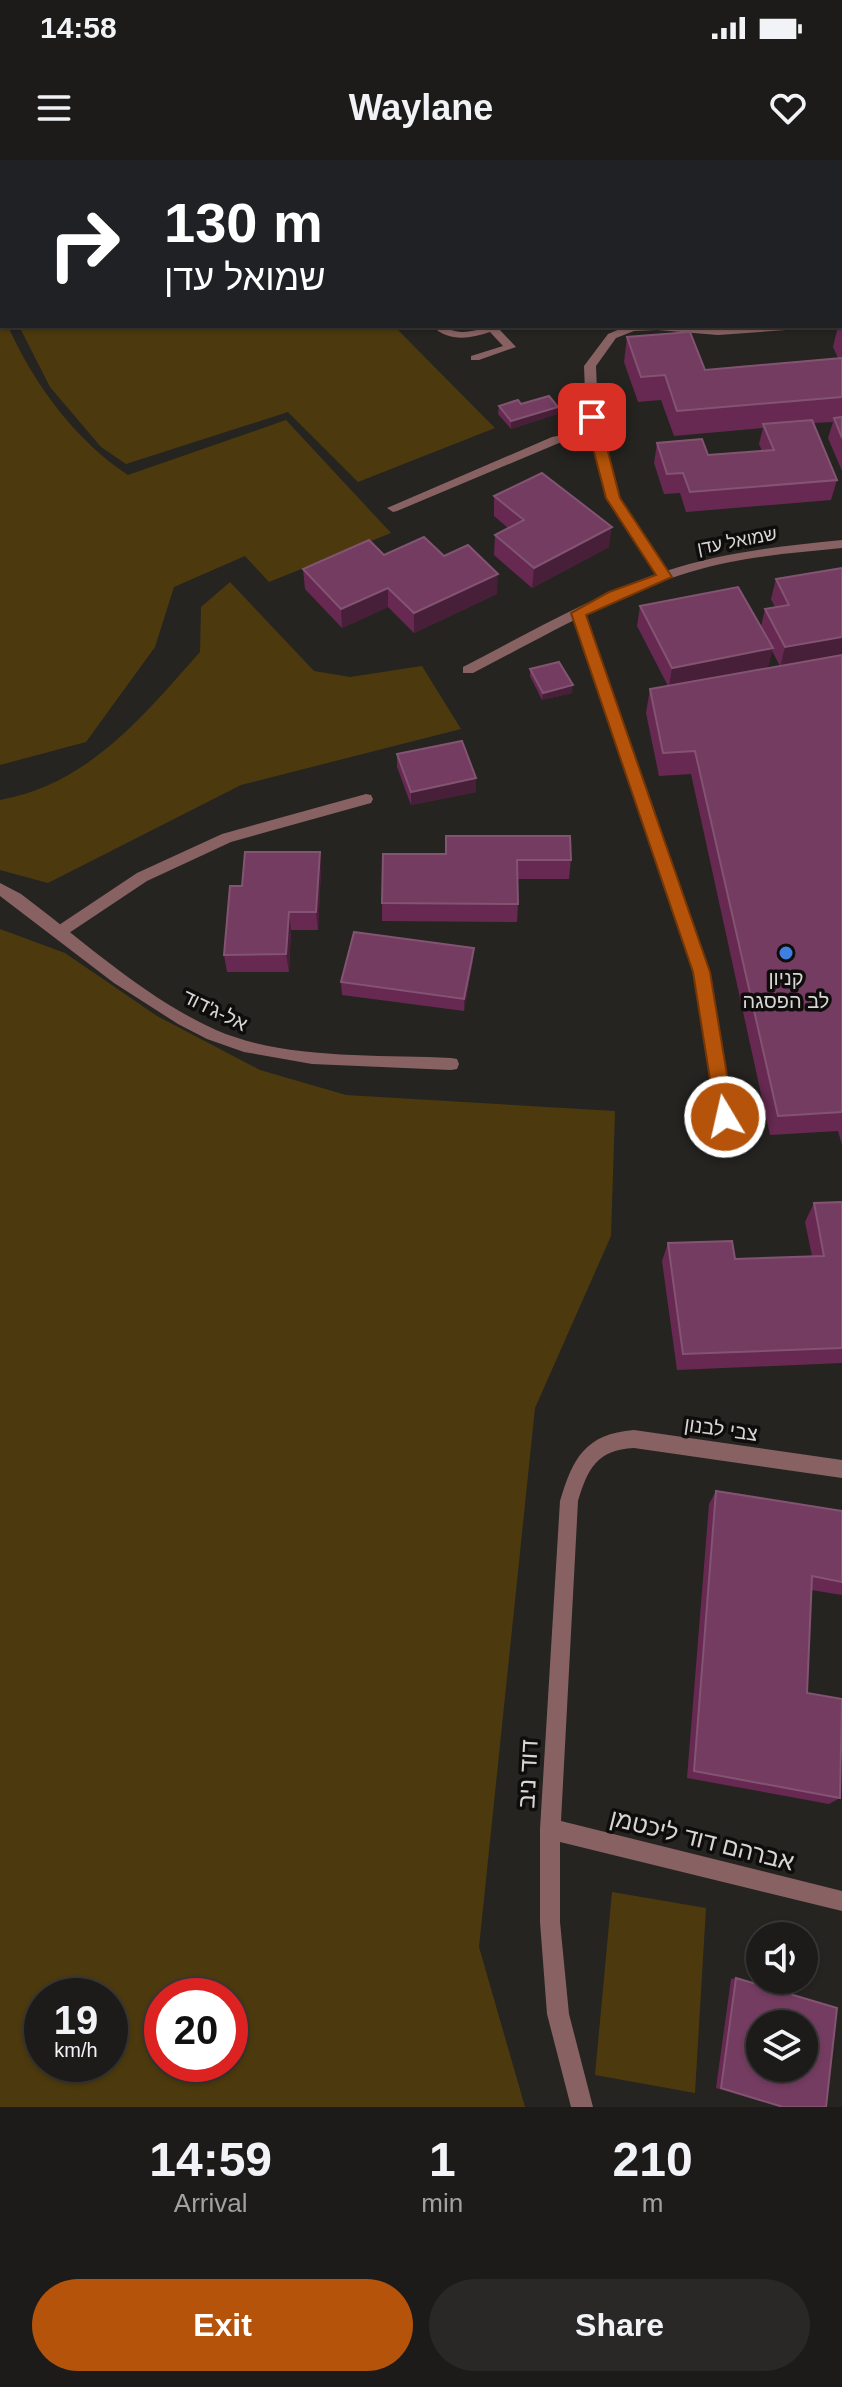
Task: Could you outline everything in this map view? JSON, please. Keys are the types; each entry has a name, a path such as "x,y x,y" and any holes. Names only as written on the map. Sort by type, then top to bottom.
{"street":[{"path":"439,328 444,333 458,336 491,328"},
{"path":"475,358 510,347 496,328"},
{"path":"632,328 612,336 590,366 590,391 596,432 613,498 664,577"},
{"path":"669,328 718,332 773,328"},
{"path":"393,508 556,440 596,432"},
{"name":"שמואל עדן","path":"468,670 614,595 664,577 733,558 842,544"},
{"path":"578,613 701,972 725,1117"},
{"path":"58,933 142,877 227,838 366,799"},
{"name":"אל-ג'דוד","path":"0,889 18,898 58,933 185,1021 226,1042 266,1053 451,1064"},
{"name":"צבי לבנון","path":"595,1448 615,1439 634,1439 842,1469"},
{"name":"דוד ניב","path":"582,2107 558,2014 550,1922 550,1829 569,1501 577,1474 595,1448"},
{"name":"אברהם דוד ליכטמן","path":"550,1829 842,1901"}],"shaded area":[{"path":"0,328 9,328 43,389 74,428 128,475 286,420 391,533 269,582 245,556 174,587 155,647 86,742 0,765"},
{"path":"20,328 396,328 495,428 358,482 288,412 126,464 101,447 50,387"},
{"path":"230,582 314,671 350,677 422,666 461,729 241,785 48,883 0,870 0,800 32,792 61,779 87,763 135,723 200,652 201,607"},
{"path":"0,929 65,953 157,1016 260,1070 346,1095 615,1111 611,1236 535,1408 479,1947 525,2107 0,2107"},
{"path":"612,1892 706,1908 695,2093 595,2075"}],"building":[{"path":"690,332 705,370 842,358 842,397 677,411 665,375 641,377 627,337"},
{"path":"549,396 558,407 511,421 499,406 518,400 521,404"},
{"path":"842,417 842,438 834,418"},
{"path":"812,420 837,480 690,492 683,473 667,474 657,443 702,439 708,455 774,450 763,424"},
{"path":"542,473 612,527 534,568 495,535 524,520 494,496"},
{"path":"424,537 444,556 468,545 498,574 414,613 388,588 341,609 303,569 369,540 384,555"},
{"path":"842,568 842,637 785,647 765,609 789,605 776,579"},
{"path":"738,587 773,648 672,668 640,606"},
{"name":"קניון לב הפסגה","path":"842,655 842,1112 778,1116 695,751 663,753 650,689"},
{"path":"559,662 573,685 543,693 530,669"},
{"path":"462,741 476,778 411,792 397,754"},
{"path":"446,836 570,836 571,860 517,860 518,904 382,903 383,854 446,854"},
{"path":"245,852 320,852 316,912 289,912 286,954 224,955 230,886 242,886"},
{"path":"354,932 474,948 464,999 341,982"},
{"path":"842,1202 842,1348 683,1354 668,1243 732,1241 735,1259 824,1256 814,1203"},
{"path":"716,1491 842,1511 842,1582 812,1576 807,1693 842,1699 840,1798 694,1771"},
{"path":"736,1978 746,1981 746,1994 790,1994 837,2008 826,2107 783,2107 721,2088"}],"place":[{"name":"קניון לב הפסגה","path":"786,953"}],"route":[{"path":"592,417 613,498 664,577 614,595 578,613 701,972 725,1117"}]}
